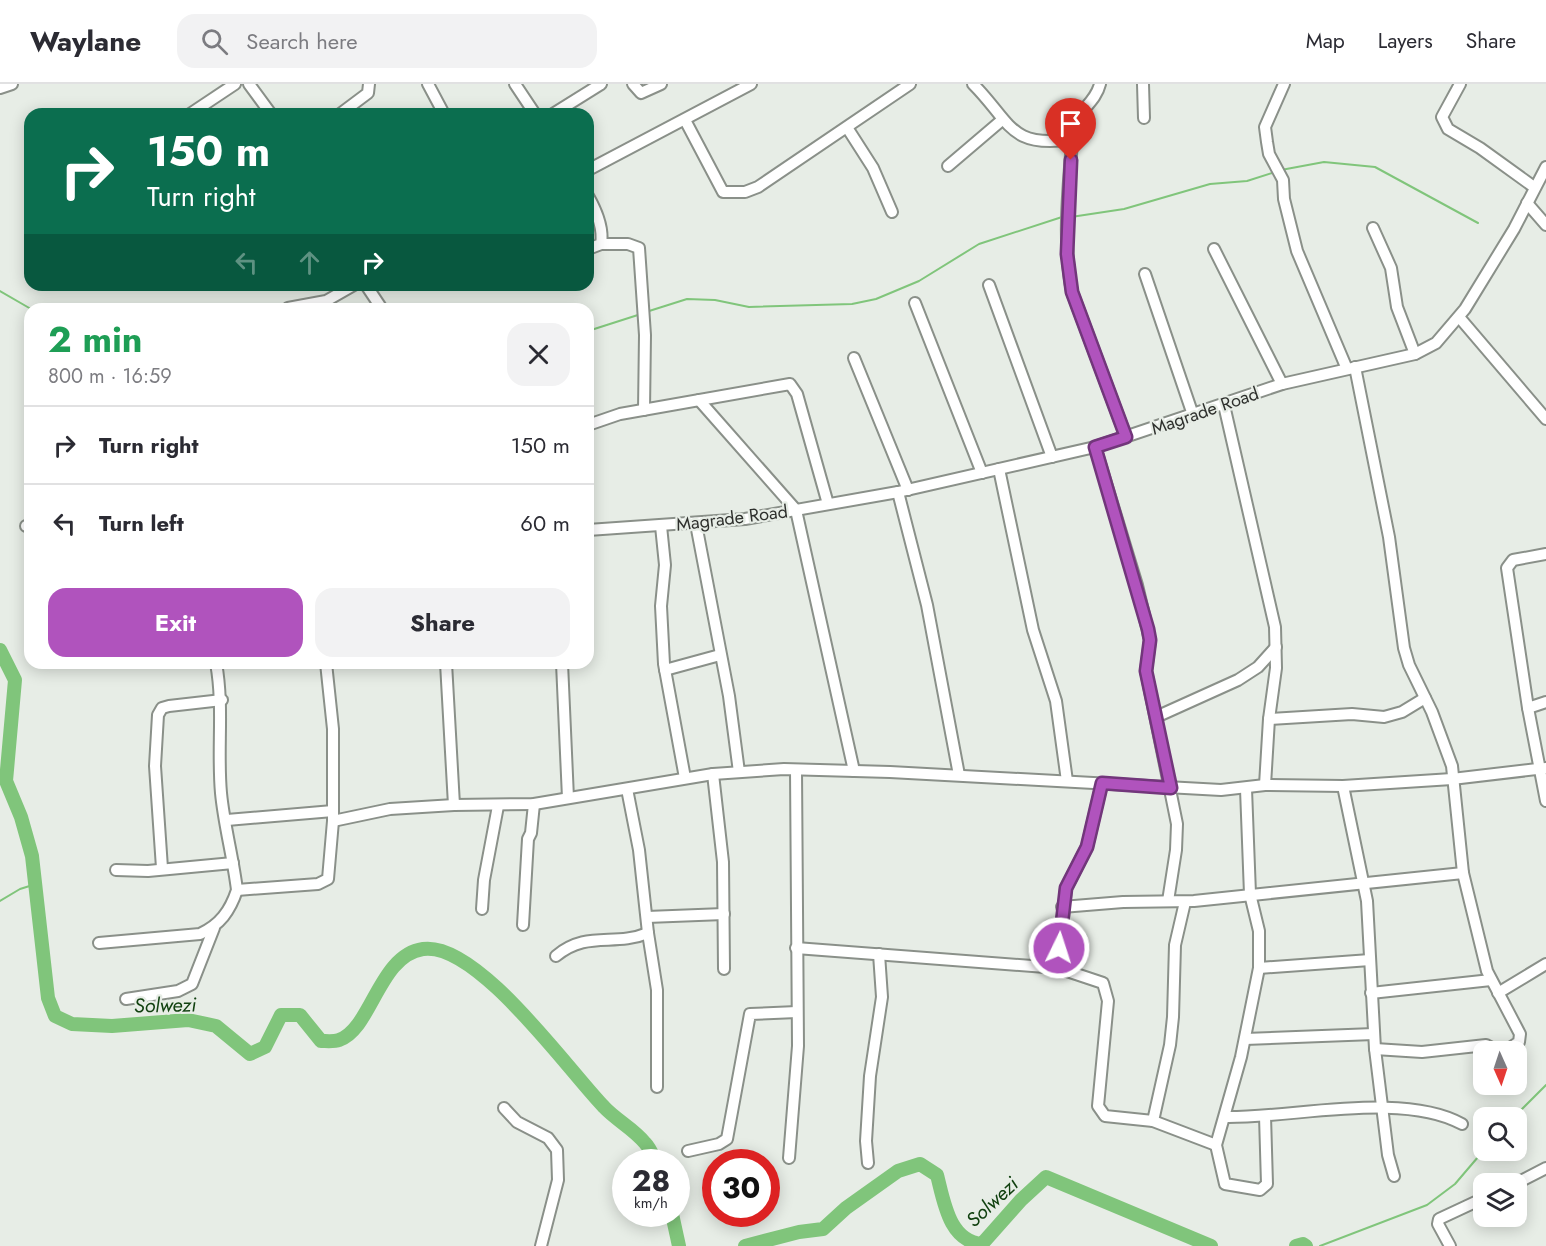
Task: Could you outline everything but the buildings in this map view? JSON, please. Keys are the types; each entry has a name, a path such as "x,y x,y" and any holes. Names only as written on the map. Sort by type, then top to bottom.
{"street":[{"path":"0,88 12,84"},
{"path":"199,108 235,84"},
{"path":"249,84 266,108"},
{"path":"352,108 368,93 369,84"},
{"path":"428,84 441,108"},
{"path":"515,84 531,108"},
{"path":"563,108 601,84"},
{"path":"633,84 641,93 661,84"},
{"path":"594,167 752,84"},
{"path":"685,120 717,185 723,192 730,194 758,187 848,129 910,84"},
{"path":"973,84 1015,134 1048,142 1073,139"},
{"path":"1100,84 1093,102 1076,119 1068,203 1068,273 1072,292 1126,437"},
{"path":"1143,84 1144,117"},
{"path":"1284,84 1265,127 1269,154 1283,180 1284,199 1297,251 1351,368 1389,537 1404,648 1411,670 1448,753 1463,873 1475,931 1491,980 1520,1034 1519,1041"},
{"path":"1460,84 1442,117 1448,129 1480,148 1534,187"},
{"path":"948,166 1002,120"},
{"path":"848,129 873,168 892,212"},
{"name":"Magrade Road","path":"594,530 696,524 796,510 903,491 1095,447 1282,384 1415,354 1436,343 1459,317 1546,167"},
{"path":"1527,203 1546,225"},
{"path":"594,209 601,225 601,244"},
{"path":"1373,228 1391,268 1398,307 1415,354"},
{"path":"594,247 601,244 628,244 639,248 645,335 644,410"},
{"path":"1214,249 1282,384"},
{"path":"1145,274 1193,415"},
{"path":"989,285 1052,457"},
{"path":"315,303 326,301 344,291"},
{"path":"915,303 982,473"},
{"path":"1459,317 1546,418"},
{"path":"854,358 903,491 959,776"},
{"path":"594,423 644,410 790,384 797,394 828,504"},
{"path":"699,400 796,510 854,771"},
{"path":"1224,405 1270,601 1276,647 1265,785"},
{"path":"1095,447 1150,640 1146,671 1171,788 1178,836 1168,902"},
{"path":"999,469 1033,630 1056,701 1067,781"},
{"path":"696,524 739,772"},
{"path":"661,526 665,565 661,606 665,670 685,778"},
{"path":"1546,554 1513,560 1507,568 1528,708 1543,768 1546,801"},
{"path":"1156,717 1238,680 1258,668 1276,647"},
{"path":"665,670 720,655"},
{"path":"126,999 178,991 192,984 214,928 228,911 237,890 221,795 219,750 222,700 217,669"},
{"path":"237,890 325,883 329,874 333,816 333,729 327,669"},
{"path":"446,669 454,805"},
{"path":"562,669 568,798"},
{"path":"1269,719 1352,714 1384,717 1402,712 1425,698"},
{"path":"162,868 155,766 158,715 162,708 169,706 222,700"},
{"path":"1528,708 1546,702"},
{"path":"227,820 333,816 390,809 454,805 534,804 685,778 739,772 854,771 1171,788 1246,789 1265,785 1343,786 1452,779 1543,768"},
{"path":"789,1158 796,1086 796,770"},
{"path":"714,774 723,862 724,969"},
{"path":"1058,968 1062,907 1066,888 1087,847 1102,783"},
{"path":"1343,786 1368,908 1375,1049 1388,1155 1394,1176"},
{"path":"627,789 639,850 657,990 657,1086"},
{"path":"1246,789 1250,894 1259,931 1259,968 1245,1039 1226,1117 1216,1145 1225,1184 1264,1188 1267,1184 1265,1116"},
{"path":"523,925 528,839 531,833 534,804"},
{"path":"482,909 484,880 498,806"},
{"path":"116,870 147,871 233,863"},
{"path":"1062,907 1185,902 1463,873"},
{"path":"1153,1121 1170,1044 1174,954 1185,902"},
{"path":"647,917 723,914"},
{"path":"99,943 187,937 214,928"},
{"path":"556,956 577,942 602,938 626,940 648,933"},
{"path":"796,948 1058,968 1094,978 1107,990 1098,1106 1100,1112 1105,1116 1153,1121 1216,1145"},
{"path":"868,1163 866,1142 870,1076 882,997 879,954"},
{"path":"1259,968 1370,960"},
{"path":"1498,993 1546,964"},
{"path":"1371,993 1491,980"},
{"path":"690,1151 719,1144 726,1139 750,1014 797,1011"},
{"path":"1245,1039 1374,1034"},
{"path":"1375,1049 1422,1052 1473,1047"},
{"path":"504,1108 517,1122 548,1138 557,1150 560,1164 558,1180 541,1246"},
{"path":"1226,1117 1265,1116 1351,1108 1384,1108 1443,1115 1462,1124"},
{"path":"1527,1178 1546,1168"},
{"path":"1450,1246 1438,1224 1439,1219 1473,1203"}],"waterway":[{"path":"1281,170 1324,162 1375,167 1478,223"},
{"path":"1071,217 1124,209 1210,184 1247,181 1275,172"},
{"path":"646,312 687,299 715,300 749,307 852,304 876,299 919,281 979,244 1062,217"},
{"path":"0,291 24,305"},
{"path":"594,329 641,314"},
{"name":"Solwezi","path":"0,650 15,680 6,781 21,817 32,856 48,998 55,1016 72,1024 112,1026 188,1020 216,1026 250,1054 265,1047 281,1015 300,1015 321,1041 335,1041 350,1033 396,964 408,954 423,949 445,952 469,965 495,986 520,1011 604,1107 641,1138 649,1149"},
{"path":"0,901 20,889 36,884"},
{"path":"1524,1107 1546,1085"},
{"path":"1320,1246 1427,1205 1455,1184 1475,1161"},
{"name":"Solwezi","path":"745,1246 799,1232 823,1229 846,1208 898,1171 920,1164 937,1175 946,1208 955,1228 971,1241 982,1244 1021,1200 1046,1177 1211,1246"},
{"name":"Solwezi","path":"675,1227 679,1246"},
{"name":"Solwezi","path":"1296,1246 1303,1244 1306,1246"}],"route":[{"path":"1059,948 1066,888 1087,847 1102,783 1171,788 1146,671 1150,640 1148,629 1095,447 1126,437 1072,292 1068,273 1068,203 1071,160"}]}
